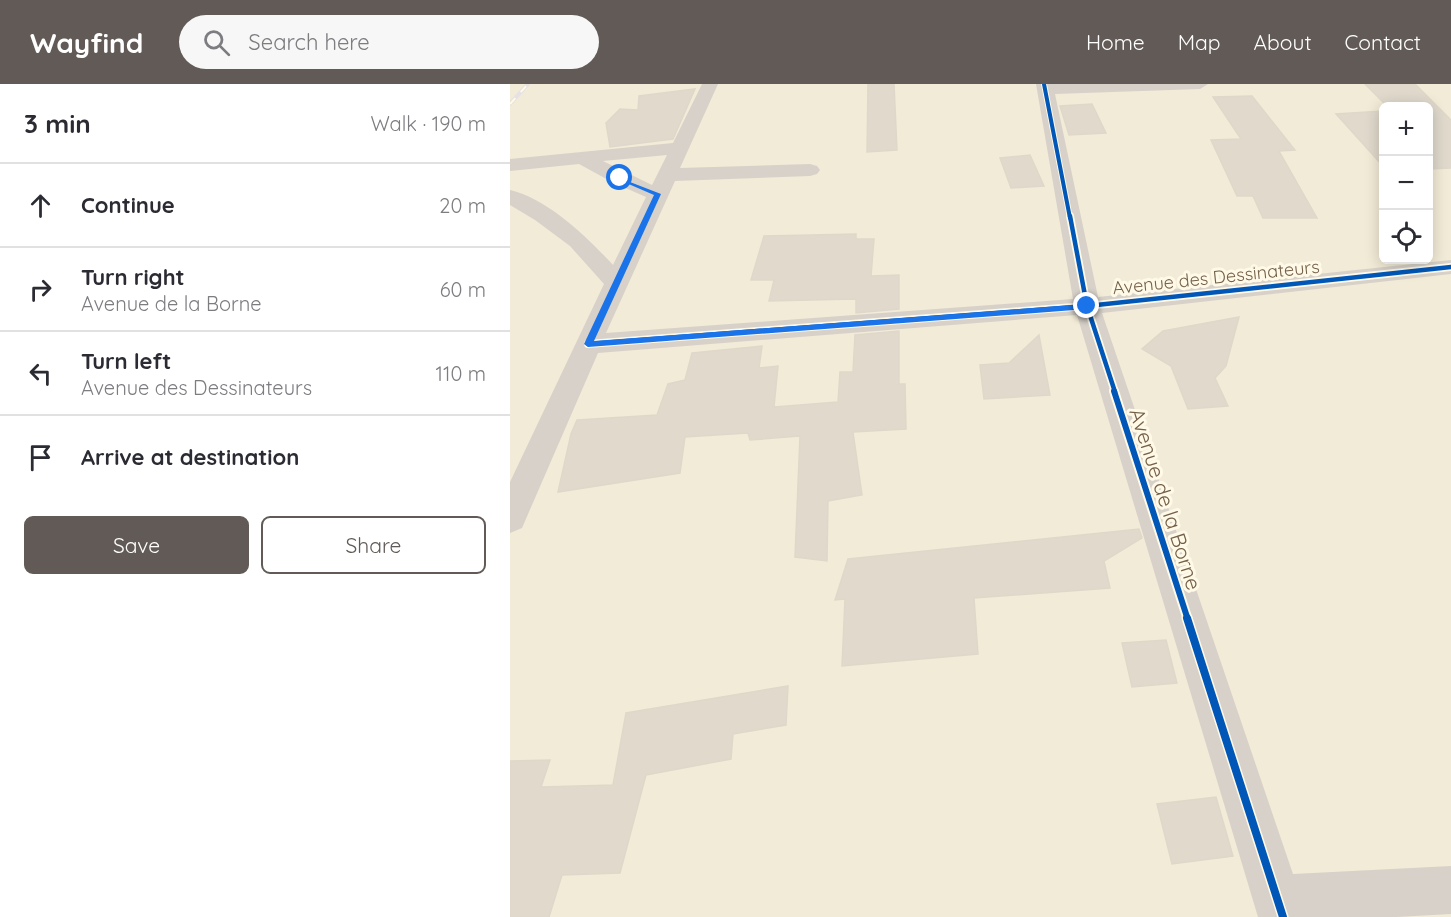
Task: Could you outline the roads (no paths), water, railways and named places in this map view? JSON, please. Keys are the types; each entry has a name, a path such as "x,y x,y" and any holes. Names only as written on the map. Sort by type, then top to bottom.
{"street":[{"path":"510,518 616,283 710,84"},
{"path":"1045,87 1200,84"},
{"name":"Avenue de la Borne","path":"1045,87 1087,306 1281,908"},
{"path":"510,165 679,148"},
{"path":"584,159 620,178 662,185 810,170"},
{"path":"510,196 543,215 578,241 616,283"},
{"name":"Avenue des Dessinateurs","path":"588,344 1087,306 1451,267"},
{"path":"1281,908 1451,890"}],"railway":[{"path":"510,104 528,84"}]}
